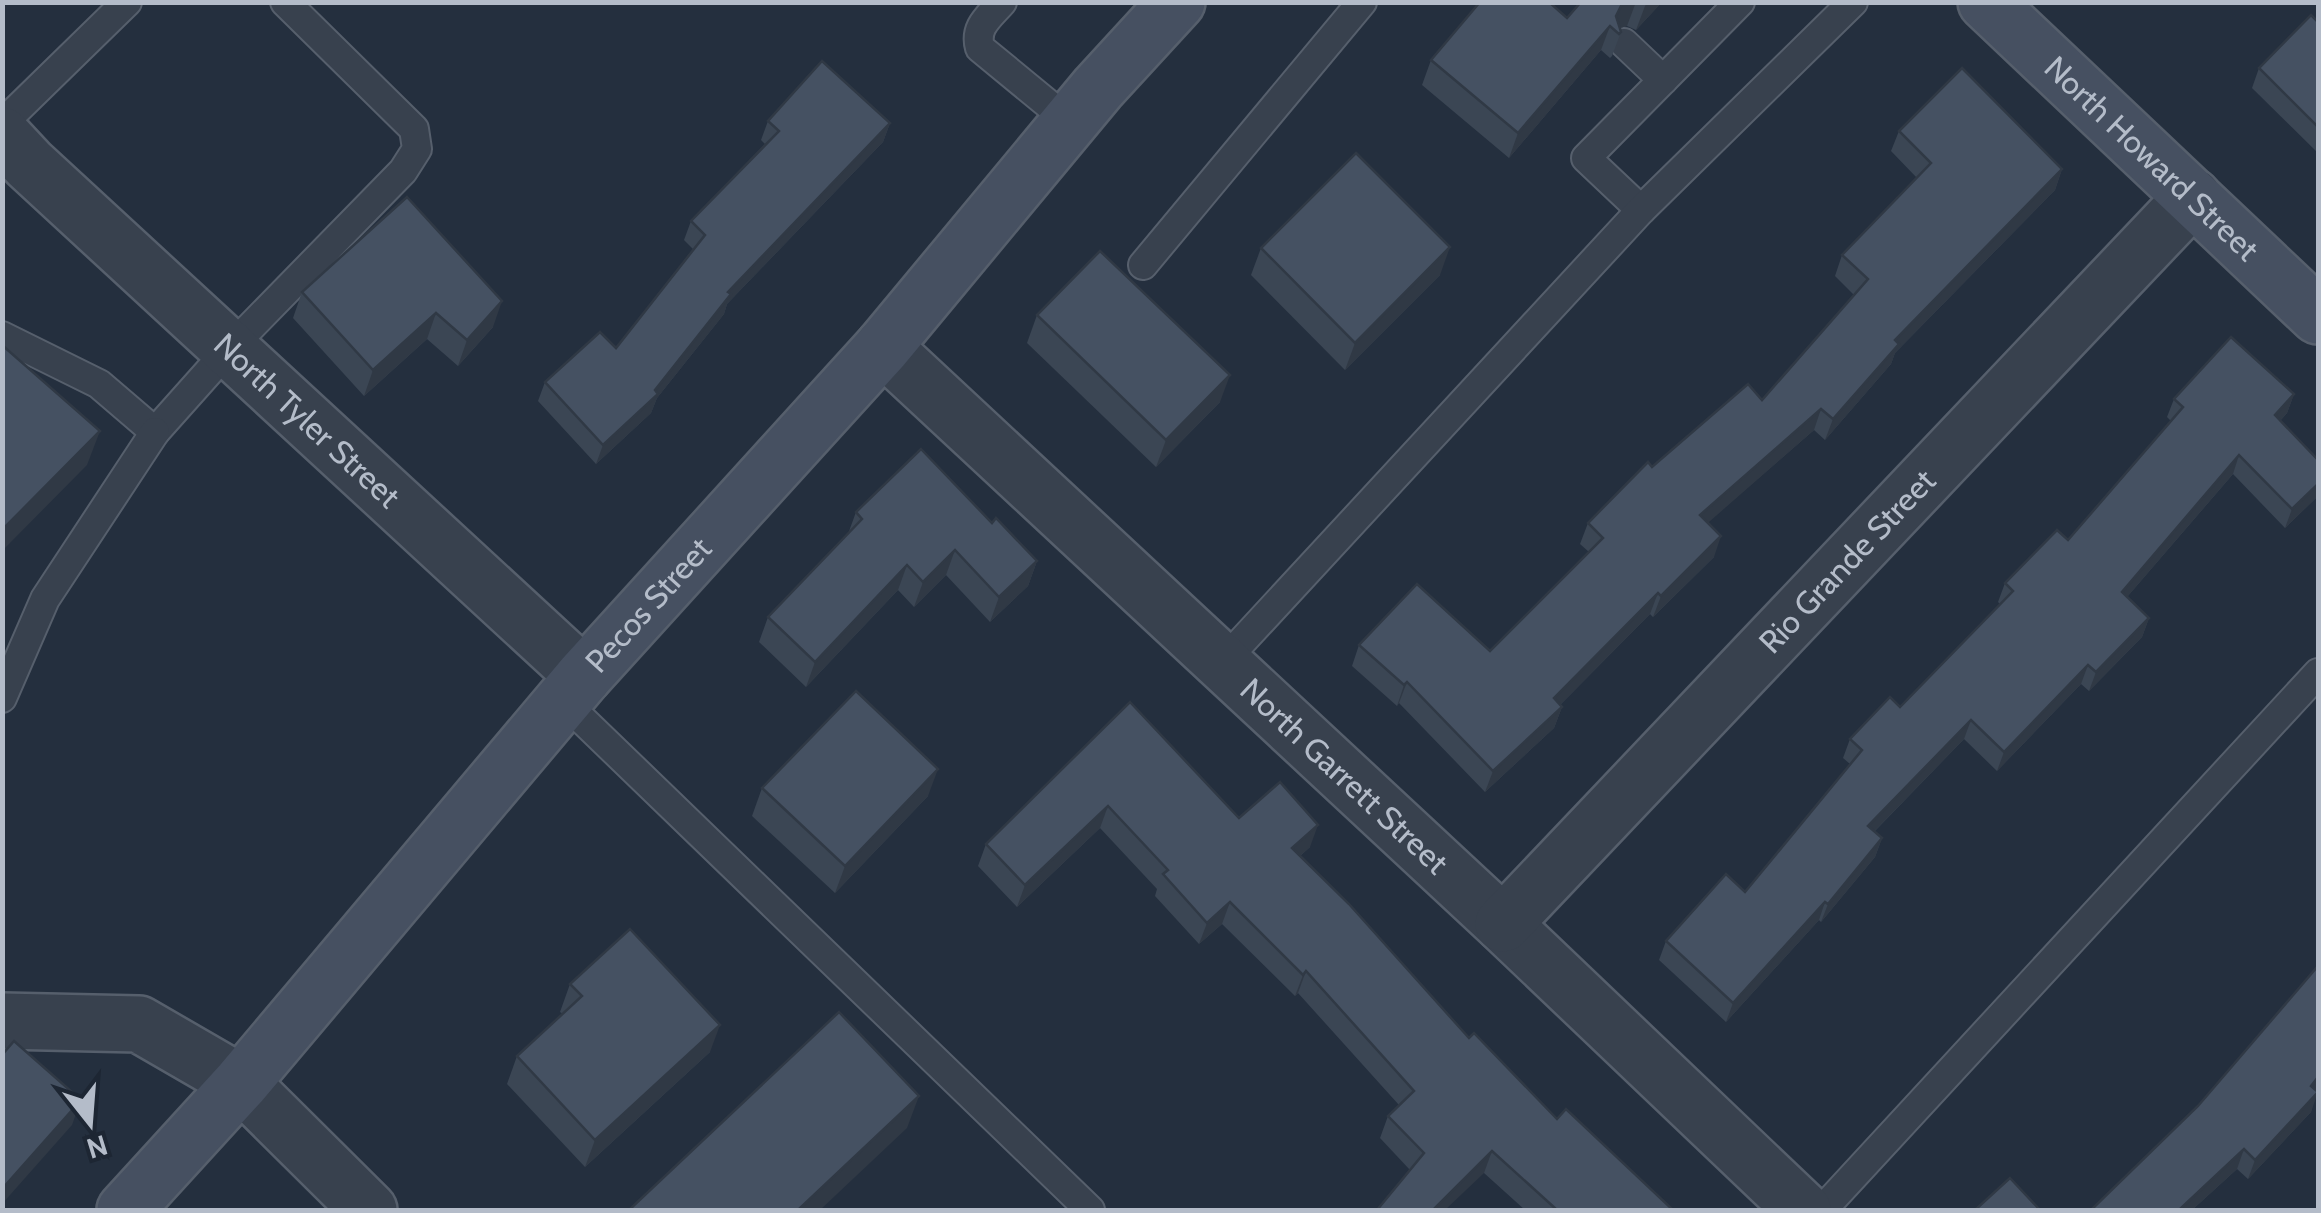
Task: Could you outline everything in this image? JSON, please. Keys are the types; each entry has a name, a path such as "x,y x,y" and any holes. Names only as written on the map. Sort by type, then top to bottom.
{"street":[{"name":"Pecos Street","path":"126,1210 241,1083 574,688 882,346 1070,122 1177,2"},
{"name":"North Howard Street","path":"1986,2 2318,316"},
{"name":"North Tyler Street","path":"11,141 574,688"},
{"name":"Rio Grande Street","path":"1503,924 2193,198"},
{"name":"North Garrett Street","path":"882,346 1503,924 1803,1210"},
{"path":"2,1022 139,1024 241,1083 369,1210"}],"lane":[{"path":"11,141 127,2"},
{"path":"2,698 45,599 155,432 229,349 403,171 418,149 414,130 286,2"},
{"path":"1002,2 980,26 980,48 1070,122"},
{"path":"1142,266 1362,2"},
{"path":"1222,664 1642,210 1854,2"},
{"path":"1642,210 1586,158 1738,3"},
{"path":"1624,43 1664,80"},
{"path":"2,336 100,384 155,432"},
{"path":"1822,1210 2318,673"},
{"path":"574,688 1090,1210"}],"building":[{"path":"1480,2 1549,2 1567,18 1581,2 1633,2 1621,6 1616,16 1621,32 1610,26 1518,133 1431,60"},
{"path":"2311,15 2318,22 2318,127 2259,68"},
{"path":"822,61 890,123 728,292 731,294 655,390 658,394 603,445 545,382 600,332 616,348 705,235 691,221 779,131 768,121"},
{"path":"1962,68 2062,169 1895,340 1899,344 1833,419 1821,409 1700,515 1721,536 1554,698 1562,707 1493,771 1407,682 1404,685 1359,645 1417,584 1490,651 1603,538 1588,523 1648,462 1652,467 1748,384 1762,400 1868,279 1842,255 1931,163 1899,131"},
{"path":"1356,153 1450,247 1355,343 1261,248"},
{"path":"407,197 502,301 467,340 436,313 373,370 302,292"},
{"path":"1100,251 1230,375 1166,440 1037,315"},
{"path":"2231,337 2294,394 2275,415 2318,460 2318,484 2292,509 2239,455 2122,592 2149,618 2096,672 2088,665 2004,752 1971,720 1868,826 1882,838 1828,904 1825,902 1733,1003 1666,941 1726,874 1745,892 1862,750 1850,739 1890,697 1900,707 2013,591 2005,583 2057,530 2068,540 2183,407 2174,399"},
{"path":"2,345 100,431 2,530"},
{"path":"921,449 992,523 996,518 1037,561 999,597 955,550 923,582 907,565 815,662 768,617 862,519 856,512"},
{"path":"856,691 938,769 845,866 762,788"},
{"path":"1130,702 1239,818 1280,782 1318,825 1292,848 1349,904 1469,1038 1474,1033 1557,1119 1566,1109 1673,1210 1557,1210 1492,1151 1433,1210 1377,1210 1424,1153 1388,1116 1414,1091 1306,971 1303,975 1230,902 1207,923 1163,874 1168,870 1108,806 1025,885 986,844"},
{"path":"630,929 720,1025 595,1140 517,1056 582,996 570,984"},
{"path":"2318,966 2318,1077 2311,1086 2318,1092 2255,1160 2244,1149 2179,1210 2091,1210 2198,1106"},
{"path":"839,1012 919,1096 798,1210 629,1210"},
{"path":"14,1041 81,1100 2,1189 2,1055"},
{"path":"2010,1178 2040,1210 1975,1210"}]}
